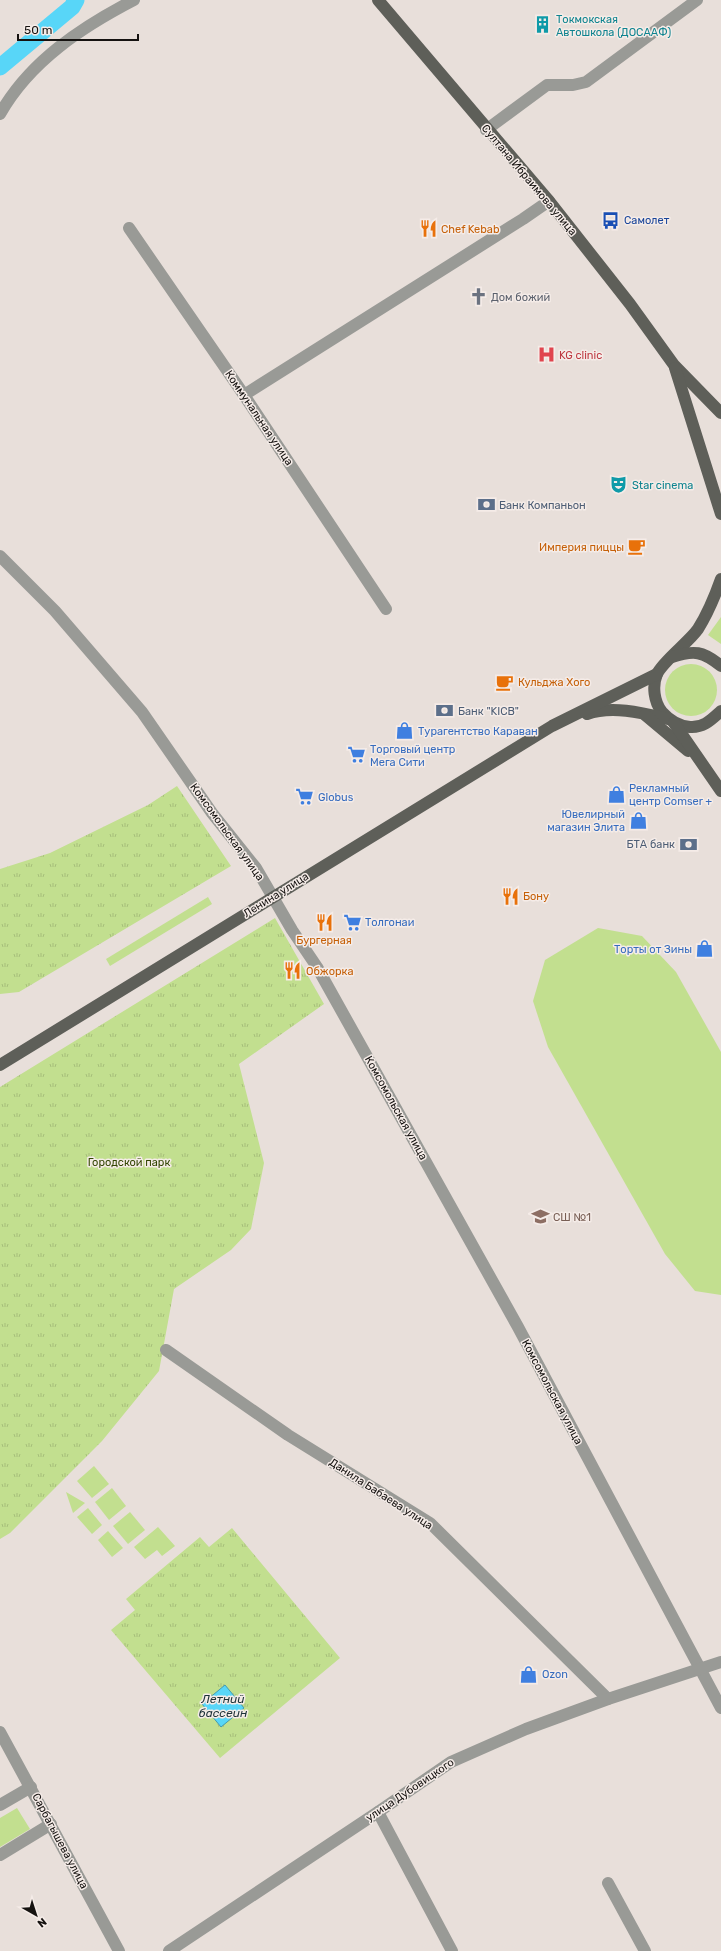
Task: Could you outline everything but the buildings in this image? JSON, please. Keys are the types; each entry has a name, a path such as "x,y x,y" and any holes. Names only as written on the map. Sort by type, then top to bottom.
{"main road":[{"name":"Султана Ибраимова улица","path":"378,0 486,130 549,201 630,304 674,365"},
{"path":"674,365 721,413"},
{"path":"674,365 721,514"},
{"path":"552,726 657,674 698,629 714,599 721,579"},
{"path":"671,658 689,652 705,654 721,666"},
{"path":"657,674 654,694 658,708 671,721 721,791"},
{"path":"552,726 597,710 641,712 692,728 708,723 721,710"},
{"path":"641,712 701,762"},
{"name":"Ленина улица","path":"0,1065 552,726"}],"street":[{"path":"0,114 6,102 28,75 55,50 98,19 134,0"},
{"path":"486,130 547,85 586,82 697,0"},
{"path":"244,395 523,219 549,201"},
{"name":"Коммунальная улица","path":"129,228 244,395 386,609"},
{"name":"Комсомольская улица","path":"0,556 55,611 142,712 212,813 256,868 292,930 317,967 518,1327 721,1708"},
{"name":"Данила Бабаева улица","path":"166,1350 288,1435 430,1523 608,1699"},
{"name":"улица Дубовицкого","path":"169,1951 451,1762 526,1729 608,1699 721,1662"},
{"name":"Сарбагышева улица","path":"0,1732 119,1951"},
{"path":"0,1805 31,1787"},
{"path":"378,1812 452,1951"},
{"path":"0,1855 51,1824"},
{"path":"608,1883 645,1951"}],"green space":[{"path":"721,617 721,644 708,635"},
{"path":"686,664 696,664 710,671 717,685 717,695 710,709 696,716 686,716 676,712 669,705 665,695 665,685 669,675 676,668"},
{"path":"177,786 231,866 19,992 0,994 0,869 50,853 148,805"},
{"path":"208,897 212,904 110,966 106,959"},
{"name":"Городской парк","path":"275,918 324,1004 239,1064 264,1163 251,1229 231,1250 174,1289 159,1371 102,1441 10,1533 0,1539 0,1087"},
{"path":"598,928 642,936 676,972 721,1052 721,1295 695,1291 665,1254 548,1047 533,1001 545,960"},
{"path":"94,1466 109,1484 92,1498 77,1481"},
{"path":"112,1488 126,1506 109,1520 95,1502"},
{"path":"66,1492 85,1503 73,1513"},
{"path":"88,1508 102,1525 92,1534 77,1517"},
{"path":"130,1512 145,1530 128,1544 113,1526"},
{"path":"158,1527 175,1546 162,1556 157,1550 145,1559 134,1547"},
{"path":"232,1528 340,1658 220,1758 111,1630 135,1610 126,1599 200,1537 209,1547"},
{"path":"108,1531 123,1548 112,1557 98,1540"},
{"path":"17,1808 30,1829 0,1847 0,1818"}],"water":[{"name":"Летний бассеин","path":"225,1685 244,1708 221,1727 202,1704"}],"waterway":[{"path":"0,67 72,7 76,0"}],"place":[{"name":"Токмокская Автошкола (ДОСААФ)","path":"543,25"},
{"name":"Самолет","path":"611,220"},
{"name":"Chef Kebab","path":"428,229"},
{"name":"Дом божий","path":"478,297"},
{"name":"KG clinic","path":"546,355"},
{"name":"Star cinema","path":"619,485"},
{"name":"Банк Компаньон","path":"486,505"},
{"name":"Империя пиццы","path":"637,547"},
{"name":"Кульджа Хого","path":"505,682"},
{"name":"Банк \"KICB\"","path":"445,711"},
{"name":"Турагентство Караван","path":"405,731"},
{"name":"Торговый центр Мега Сити","path":"357,755"},
{"name":"Рекламный центр Comser +","path":"616,794"},
{"name":"Globus","path":"305,797"},
{"name":"Ювелирный магазин Элита","path":"638,820"},
{"name":"БТА банк","path":"688,844"},
{"name":"Бону","path":"510,896"},
{"name":"Бургерная","path":"324,922"},
{"name":"Толгонаи","path":"352,922"},
{"name":"Торты от Зины","path":"705,949"},
{"name":"Обжорка","path":"293,971"},
{"name":"СШ №1","path":"540,1217"},
{"name":"Ozon","path":"529,1674"}]}
